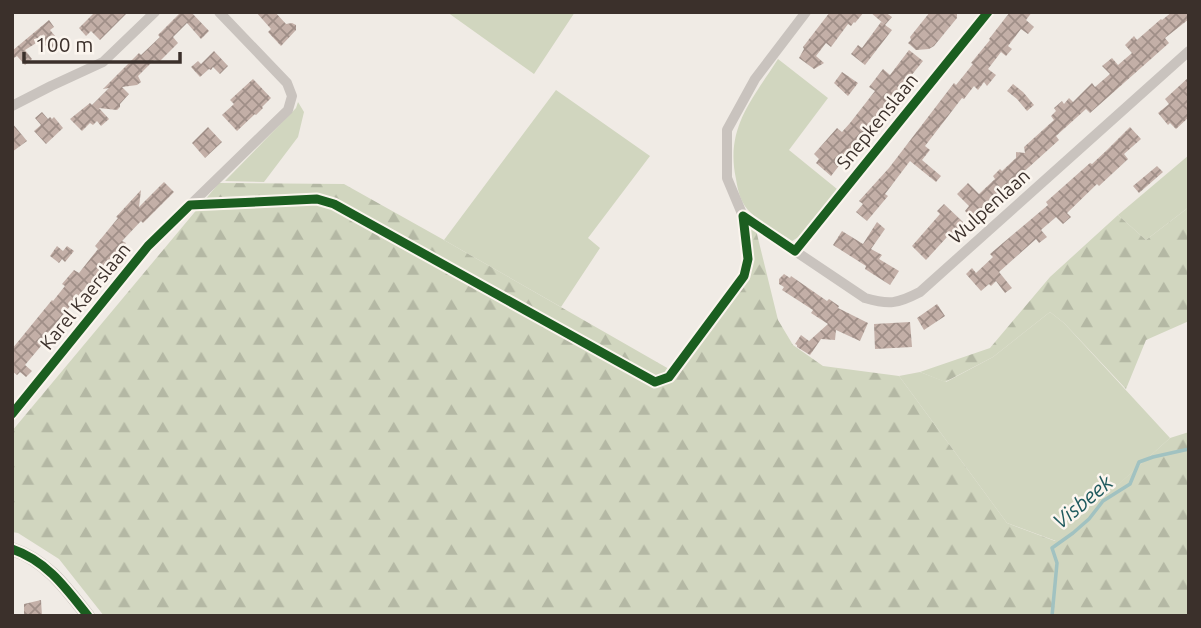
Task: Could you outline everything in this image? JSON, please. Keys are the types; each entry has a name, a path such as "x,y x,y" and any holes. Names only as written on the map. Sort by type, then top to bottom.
{"street":[{"path":"12,106 103,62 155,12"},
{"name":"Karel Kaerslaan","path":"15,406 148,246 288,110 292,96 287,83 219,12"},
{"name":"Wulpenlaan","path":"806,12 755,79 727,130 727,178 743,216 864,298 884,304 902,301 920,292 1189,51"},
{"name":"Snepkenslaan","path":"795,251 988,12"},
{"path":"12,549 48,568 88,616"}],"green space":[{"path":"447,12 575,12 534,74"},
{"path":"778,59 828,98 789,150 837,189 802,235 792,241 760,221 745,206 740,198 734,161 734,144 743,115"},
{"path":"556,90 650,156 588,238 600,248 561,307 444,240"},
{"path":"298,102 304,112 298,137 264,182 225,181 296,108"},
{"path":"1189,155 1189,207 1146,240 1118,215"},
{"path":"219,183 344,184 676,373 748,275 750,254 745,228 747,224 756,230 778,320 793,345 823,366 899,376 1007,523 1055,541 1170,438 1189,432 1189,616 104,616 59,559 18,533 12,532 12,431"},
{"path":"1189,207 1189,321 1146,340 1126,389 1064,323 1050,312 993,357 945,382 920,372 990,348 1050,277 1118,215 1146,240"},
{"path":"1050,312 1064,323 1170,438 1056,541 1007,523 899,376 920,372 946,382 993,357"}],"building":[{"path":"95,12 128,12 100,40 91,31 86,36 79,28"},
{"path":"181,12 191,12 209,31 201,39 187,23 173,37 178,43 160,61 154,60 138,76 141,82 122,87 129,94 117,110 99,108 109,119 101,126 97,121 93,125 90,123 82,131 70,119 90,103 92,105 109,88 103,89 139,53 141,55 160,37 158,35"},
{"path":"256,12 275,12 286,24 296,25 296,30 281,46 268,32 271,29"},
{"path":"830,12 864,12 851,26 848,24 831,47 826,43 816,56 824,63 814,69 799,58 803,47"},
{"path":"870,12 885,12 892,17 885,25 892,30 865,65 851,54 858,45 862,48 881,22 884,24"},
{"path":"930,12 957,12 957,18 934,46 916,50 908,43 910,37"},
{"path":"1010,12 1032,12 1026,20 1034,27 1028,34 1021,29 1008,46 1012,49 1006,56 1001,52 988,69 996,75 987,86 984,82 978,90 974,86 925,146 930,150 922,160 941,176 936,182 910,161 885,194 888,196 867,221 856,212 863,204 859,201 889,168 954,83 956,85 973,64 971,63"},
{"path":"1172,12 1189,12 1189,19 1165,38 1169,43 1090,113 1086,109 1056,136 1059,140 997,196 995,194 972,218 965,211 969,206 957,194 968,183 979,194 995,179 993,176 1000,169 1002,171 1016,158 1016,152 1025,153 1024,147 1054,120 1051,116 1056,111 1054,108 1062,101 1064,104 1069,98 1073,102 1092,83 1095,87 1110,74 1102,66 1112,58 1118,65 1132,53 1125,45 1134,36 1137,40"},
{"path":"49,20 54,27 50,30 61,43 50,51 41,40 25,50 32,59 25,65 17,56 12,59 12,51"},
{"path":"909,50 923,61 831,176 816,163 819,159 814,154 837,128 842,132 850,123 875,91 869,87 883,69 890,75"},
{"path":"214,51 228,66 220,74 213,67 200,77 191,67 198,61 201,64"},
{"path":"842,72 858,83 848,96 834,83"},
{"path":"1189,77 1189,117 1176,129 1170,123 1168,125 1158,113 1169,104 1165,99"},
{"path":"253,79 271,98 237,131 222,115 234,104 230,100"},
{"path":"1013,84 1034,105 1027,111 1007,91"},
{"path":"42,112 48,119 54,117 63,128 46,144 34,131 41,125 35,118"},
{"path":"12,123 27,141 12,152"},
{"path":"208,127 222,142 205,158 192,143"},
{"path":"1130,127 1141,139 1124,154 1128,159 1067,213 1071,217 1063,224 1056,217 1041,230 1047,237 1039,243 1036,239 999,272 1012,288 1005,293 996,281 981,291 966,274 972,268 976,273 993,257 990,254 1048,205 1046,202 1092,164"},
{"path":"1157,166 1163,172 1139,193 1133,186"},
{"path":"164,182 174,192 122,241 126,243 44,338 46,340 25,365 32,371 26,377 20,372 17,375 12,371 12,349 65,286 62,284 74,270 79,273 98,249 95,246 118,218 116,217 141,190 139,207"},
{"path":"944,204 964,223 926,260 912,246 940,214 937,211"},
{"path":"877,222 885,229 871,249 882,255 879,259 899,271 890,285 833,245 842,231 863,244"},
{"path":"57,246 63,251 67,246 74,251 65,262 62,259 59,263 50,256"},
{"path":"784,274 827,301 829,299 839,306 838,308 868,323 860,341 836,330 835,340 821,339 810,355 797,347 795,344 801,335 809,341 828,324 811,313 813,310 782,290 784,287 779,284 779,279"},
{"path":"937,304 945,316 924,330 917,318"},
{"path":"910,322 912,347 875,349 874,324"},
{"path":"41,600 42,616 24,616 24,604"}],"waterway":[{"name":"Visbeek","path":"1052,616 1057,563 1052,548 1089,519 1103,501 1130,484 1139,462 1189,449"}],"cycle path":[{"path":"743,216 795,251 988,12"},
{"path":"12,414 148,246 190,205 317,199 334,204 655,382 669,377 744,276 748,259 743,216"},
{"path":"12,549 46,568 88,616"}]}
